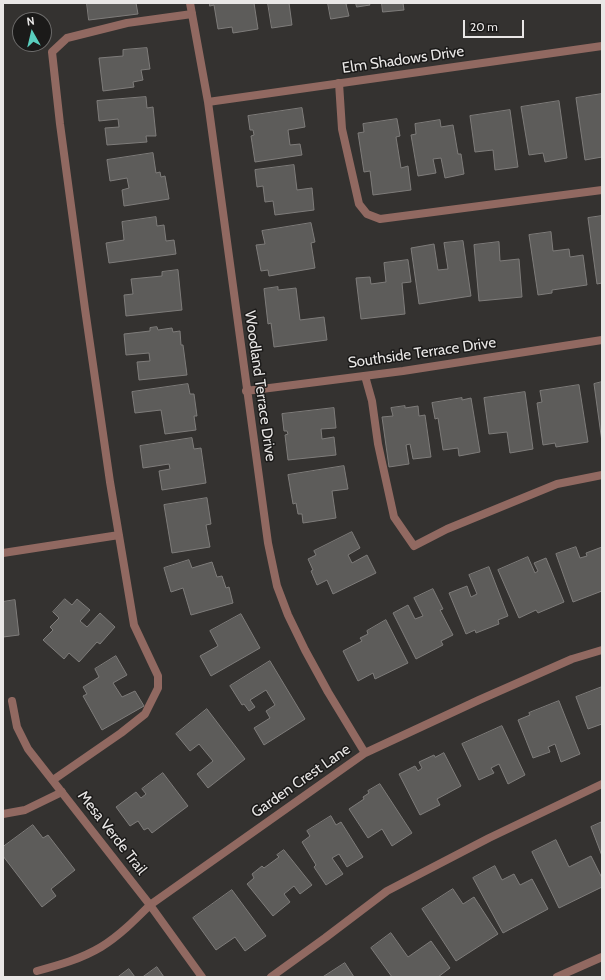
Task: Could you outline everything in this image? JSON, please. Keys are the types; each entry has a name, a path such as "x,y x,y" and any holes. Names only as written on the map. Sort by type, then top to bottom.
{"street":[{"name":"Woodland Terrace Drive","path":"190,3 208,102 246,391 268,543 277,586 288,615 305,650 328,692 365,753"},
{"path":"53,780 121,733 145,714 158,688 158,676 134,625 118,535 85,310 52,52 67,38 126,23 192,14"},
{"name":"Elm Shadows Drive","path":"208,102 602,46"},
{"path":"339,83 342,129 359,204 367,214 380,219 602,190"},
{"name":"Southside Terrace Drive","path":"246,391 403,371 602,340"},
{"path":"365,376 372,401 378,444 394,517 414,546 447,529 557,484 602,475"},
{"path":"3,553 118,535"},
{"name":"Garden Crest Lane","path":"37,971 68,962 101,947 126,928 150,905 365,753 572,659 602,650"},
{"name":"Mesa Verde Trail","path":"12,701 17,727 28,748 150,905 202,977"},
{"path":"271,977 387,891 489,838 602,784"},
{"path":"3,814 25,810 62,792"},
{"path":"557,977 602,957"}],"building":[{"path":"87,3 136,3 138,14 89,20"},
{"path":"210,3 254,3 258,29 233,33 232,27 218,29 214,5 210,6"},
{"path":"268,3 289,3 292,25 272,28"},
{"path":"328,3 350,3 346,4 349,16 331,19"},
{"path":"356,3 369,3 370,5 357,7"},
{"path":"382,3 403,3 404,10 383,12"},
{"path":"147,48 150,69 141,70 143,80 133,82 134,87 103,91 99,58 123,56 123,50"},
{"path":"602,94 602,157 585,160 576,98"},
{"path":"146,97 147,108 153,107 156,136 146,136 147,142 107,145 105,128 119,127 118,119 99,121 97,101"},
{"path":"559,101 567,158 545,162 543,153 529,155 521,107"},
{"path":"302,108 305,127 288,130 290,145 300,144 302,155 255,162 251,136 254,135 253,130 250,130 248,116"},
{"path":"510,110 518,167 495,170 493,150 475,152 470,116"},
{"path":"397,119 400,136 396,137 401,168 408,166 411,190 373,195 370,171 364,172 358,133 364,132 363,124"},
{"path":"440,120 441,127 453,125 458,154 461,154 464,174 445,178 441,158 433,159 436,173 418,176 411,135 416,134 415,124"},
{"path":"153,153 156,173 160,172 161,177 165,176 169,199 124,206 122,190 129,188 127,178 110,181 107,160"},
{"path":"294,165 297,190 312,188 314,210 275,215 273,201 265,202 263,186 257,187 255,170"},
{"path":"602,216 602,283 597,284 588,218"},
{"path":"156,217 157,226 164,225 166,241 174,240 176,254 109,263 106,243 124,240 122,222"},
{"path":"311,223 315,242 311,243 315,268 269,276 268,270 261,271 256,245 265,244 262,231"},
{"path":"551,232 553,251 569,249 570,257 583,255 587,285 552,290 552,293 538,295 529,235"},
{"path":"463,241 471,296 419,304 411,248 434,244 438,270 448,269 444,243"},
{"path":"499,242 500,261 519,259 522,297 479,301 474,245"},
{"path":"408,260 411,282 402,283 405,314 361,319 356,278 370,277 371,284 386,282 384,263"},
{"path":"178,270 182,310 126,316 124,295 133,294 131,279 162,276 162,272"},
{"path":"278,287 278,290 296,288 300,320 324,317 327,340 274,347 271,323 268,324 264,289"},
{"path":"157,327 158,330 172,328 173,332 180,331 181,345 183,345 187,375 139,380 137,362 150,361 149,353 126,355 124,334 150,331 150,328"},
{"path":"602,382 602,442 594,384"},
{"path":"188,384 190,394 194,394 197,416 194,416 196,430 165,434 161,410 135,413 132,392"},
{"path":"579,385 588,442 556,447 555,443 543,445 537,403 542,402 540,391"},
{"path":"525,392 533,449 510,453 507,432 489,434 484,398"},
{"path":"462,398 462,400 471,398 480,452 459,456 458,448 443,450 438,418 435,419 432,403"},
{"path":"405,406 405,408 418,406 419,416 425,415 431,457 413,459 410,444 406,445 409,464 389,467 382,417 393,416 391,408"},
{"path":"334,408 336,428 321,429 322,439 334,437 336,455 288,460 285,435 288,434 287,431 284,431 282,414"},
{"path":"192,438 194,449 201,448 206,483 162,490 159,471 170,469 169,464 143,468 140,446"},
{"path":"344,466 348,489 332,491 336,518 303,523 302,514 298,514 296,503 293,504 288,475"},
{"path":"207,498 211,524 206,525 210,547 172,553 164,505"},
{"path":"352,532 360,548 348,555 352,563 367,555 376,573 333,594 327,580 317,585 308,559 316,555 314,551"},
{"path":"576,547 580,558 587,556 586,553 602,547 602,591 573,602 556,554"},
{"path":"528,557 535,573 538,571 534,563 546,558 564,602 538,613 536,610 519,618 498,570"},
{"path":"189,560 192,568 212,562 217,577 222,576 226,588 229,587 233,603 191,615 183,588 171,592 164,568"},
{"path":"489,567 508,616 498,620 499,624 476,633 475,630 466,634 449,593 467,586 471,597 477,594 469,575"},
{"path":"433,589 443,609 440,610 453,635 441,641 443,645 416,659 393,613 408,605 415,619 423,616 414,598"},
{"path":"65,599 72,605 77,599 90,610 80,621 87,627 100,613 115,627 100,644 97,642 79,662 69,653 64,659 43,640 53,630 50,627 59,618 53,612"},
{"path":"15,600 19,635 3,637 3,602"},
{"path":"241,614 260,648 211,676 200,656 218,646 210,631"},
{"path":"386,620 408,663 375,679 373,673 358,681 343,651 362,641 360,638 368,634 367,631"},
{"path":"116,656 127,675 113,683 122,697 135,691 144,706 102,730 83,696 87,694 83,687 99,677 95,669"},
{"path":"270,661 305,719 264,745 254,728 270,718 266,711 275,705 266,690 250,700 255,707 249,711 244,704 242,705 230,686"},
{"path":"602,687 602,724 588,729 576,697"},
{"path":"559,701 580,754 561,762 555,744 548,747 550,752 533,758 518,720 530,715 529,713"},
{"path":"207,709 245,759 208,788 197,774 213,761 199,744 190,751 176,734"},
{"path":"502,726 525,775 508,784 499,764 491,768 494,773 479,780 462,744"},
{"path":"444,753 461,786 437,799 440,805 420,815 399,774 415,766 418,771 422,768 419,762 434,755 435,757"},
{"path":"163,773 188,806 152,833 148,828 144,830 138,821 130,826 116,807 136,792 141,798 146,794 142,789"},
{"path":"380,784 412,833 392,846 382,829 368,838 349,809 364,799 363,797 369,793 368,791"},
{"path":"331,816 336,825 341,822 363,857 347,867 339,854 332,858 343,874 326,885 314,867 316,865 302,842 310,836 307,831"},
{"path":"602,822 602,856 591,827"},
{"path":"33,825 43,838 48,835 75,870 51,889 56,896 42,907 3,856 3,847"},
{"path":"556,840 569,867 591,856 602,878 602,887 559,908 532,852"},
{"path":"284,850 312,885 300,894 294,886 284,894 290,902 273,916 247,884 254,878 252,874 262,866 264,868 279,857 277,855"},
{"path":"495,866 502,880 514,874 520,885 532,879 548,909 503,933 473,878"},
{"path":"453,889 463,904 474,897 498,934 456,961 422,909"},
{"path":"232,890 266,936 245,951 235,937 216,950 193,918"},
{"path":"391,933 408,957 431,941 450,968 438,977 392,977 371,948"},
{"path":"345,963 354,977 323,977"},
{"path":"157,967 164,977 143,977"},
{"path":"129,969 135,977 118,977"}]}
